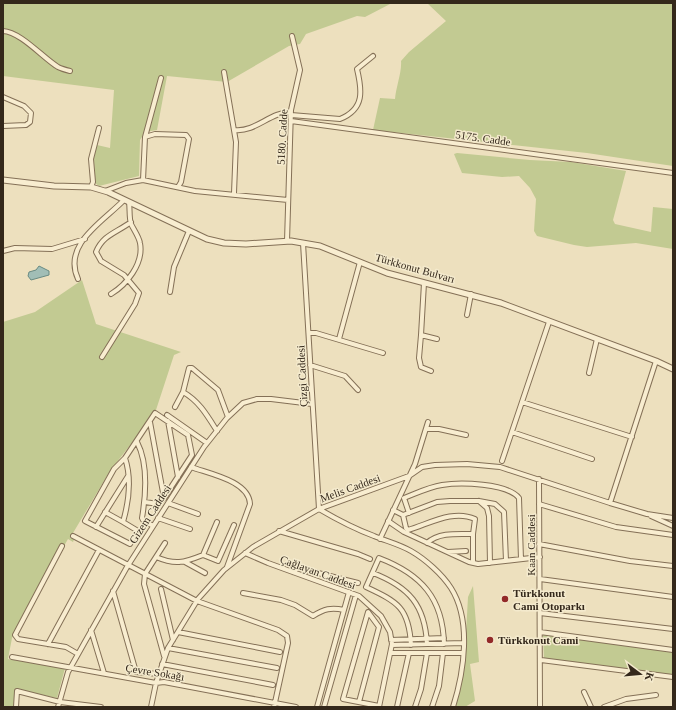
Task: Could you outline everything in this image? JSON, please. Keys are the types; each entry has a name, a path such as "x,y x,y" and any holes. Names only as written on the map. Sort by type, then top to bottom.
{"street":[{"path":"3,31 13,34 35,47 58,66 70,71"},
{"name":"5180. Cadde","path":"287,241 291,113 300,70 292,36"},
{"path":"235,130 248,130 275,115 291,113 340,120 355,110 360,99 362,86 357,69 361,64 373,56"},
{"path":"224,72 235,130 236,154 234,193"},
{"path":"143,180 146,138 161,78"},
{"path":"3,97 24,106 31,113 30,122 26,125 3,126"},
{"name":"5175. Cadde","path":"291,121 673,173"},
{"path":"91,187 93,182 91,159 99,128"},
{"path":"146,138 155,134 186,134 188,140 181,182 178,187"},
{"name":"Türkkonut Bulvarı","path":"3,180 54,186 91,187 153,212 207,240 224,243 246,244 287,241 320,246 387,274 471,294 501,303 656,361 673,369"},
{"path":"104,191 126,183 143,180 195,191 234,193 288,200"},
{"path":"78,279 75,272 77,250 100,220 113,212 126,201 130,222 140,243 141,251 137,264 129,280 111,294"},
{"path":"102,357 136,304 138,293 129,280 119,271 101,261 96,252 100,242 130,222"},
{"path":"170,292 174,267 188,231"},
{"path":"3,251 15,248 52,249 85,239"},
{"name":"Çizgi Caddesi","path":"303,243 319,509"},
{"path":"339,339 360,262"},
{"path":"424,283 422,335 419,358 421,367 431,371"},
{"path":"467,315 471,294"},
{"path":"502,461 549,322"},
{"path":"309,333 316,333 339,339 383,353"},
{"path":"422,335 437,339"},
{"path":"589,373 597,339"},
{"path":"610,503 656,361"},
{"path":"310,365 345,376 358,390"},
{"path":"175,407 183,392 189,368 192,368 218,390 228,417"},
{"path":"183,392 192,397 200,405 217,431"},
{"name":"Gizem Caddesi","path":"58,707 71,666 128,565 191,468 228,417 243,403 257,399 271,399 312,404"},
{"path":"522,402 632,437"},
{"path":"105,512 138,531 130,544 85,521 114,469 125,458 137,442 155,413 188,435 192,455 164,498 158,504 145,502"},
{"path":"167,414 208,443"},
{"path":"150,422 164,498"},
{"path":"168,422 178,477"},
{"path":"380,539 415,464 428,422"},
{"path":"426,429 439,429 466,435"},
{"path":"512,432 592,459"},
{"path":"137,442 141,453 145,477 145,502 142,518 153,526"},
{"path":"123,522 129,499 128,476 125,458"},
{"name":"Melis Caddesi","path":"151,707 156,683 168,648 197,601 227,568 245,553 279,531 319,509 409,476 422,467 467,464 500,467 647,514 673,518"},
{"path":"191,468 235,484 244,489 250,496 250,504 227,568"},
{"path":"96,527 128,476"},
{"name":"Kaan Caddesi","path":"539,479 541,660 540,707"},
{"path":"409,513 404,498 443,484 485,485 515,493 519,498 521,559"},
{"path":"403,516 437,502 479,501 495,504 504,512 506,561"},
{"path":"479,501 487,508 489,516 490,563"},
{"path":"168,503 198,514"},
{"path":"539,504 616,527 673,535"},
{"path":"319,509 350,526 410,551 438,573 451,588 459,605 463,625 463,643 458,692 453,707"},
{"path":"393,510 403,516 406,528 408,530 444,517 470,517 475,519 473,563"},
{"name":"Melis Caddesi","path":"647,514 673,526"},
{"path":"158,518 190,529"},
{"path":"388,521 404,532 473,563 490,563 540,557"},
{"path":"203,555 217,522"},
{"path":"156,557 170,563 184,561 203,555 218,561 234,525"},
{"path":"279,531 358,554 370,559"},
{"path":"427,543 436,537 446,535 474,534"},
{"path":"73,536 197,601 278,630 287,636 288,643 275,705"},
{"path":"164,543 145,574 144,584 164,656"},
{"path":"540,544 630,561 673,566"},
{"path":"62,546 15,635 18,639 66,647 78,654"},
{"path":"48,644 99,550"},
{"path":"448,552 466,550"},
{"name":"Çağlayan Caddesi","path":"245,553 356,595 371,606 381,616 390,632 392,645 379,706"},
{"path":"411,645 411,639 404,612 383,595 366,587 379,558 398,565 414,576 427,588 440,615 444,644"},
{"path":"184,561 205,573"},
{"path":"293,572 298,568 358,583"},
{"path":"373,573 388,579 402,588 414,599 422,613 427,644"},
{"path":"540,579 673,597"},
{"path":"161,589 173,640"},
{"path":"113,591 136,672 159,674"},
{"path":"317,707 349,592"},
{"path":"244,593 281,600 295,605 317,620"},
{"path":"324,707 356,595"},
{"path":"313,616 325,609 334,608 344,610"},
{"path":"359,702 379,627 368,612 343,699 379,706"},
{"path":"540,613 673,629"},
{"path":"91,630 104,673"},
{"path":"178,632 280,652"},
{"path":"540,632 673,650"},
{"path":"392,640 444,638"},
{"path":"392,645 463,643"},
{"path":"168,648 276,668"},
{"path":"391,653 462,653"},
{"path":"397,707 400,701 409,653"},
{"path":"415,707 421,689 427,653"},
{"path":"432,707 439,686 443,653"},
{"name":"Çevre Sokağı","path":"12,657 71,666 156,683 164,682 275,705 296,707"},
{"path":"541,660 673,677"},
{"path":"162,664 273,685"},
{"path":"16,707 17,691 60,702 101,707"},
{"path":"584,692 591,707"},
{"path":"604,707 626,699 656,695"}],"green space":[{"path":"3,3 392,3 365,17 357,16 306,34 300,44 289,46 227,82 167,76 157,130 145,132 140,140 139,176 99,186 95,183 94,158 97,145 110,148 114,90 3,76"},
{"path":"427,3 673,3 673,166 587,153 373,130 380,98 395,99 401,70 401,61 409,52 446,21"},
{"path":"457,153 530,160 571,162 626,171 613,220 615,224 651,232 653,207 673,209 673,249 636,243 587,247 537,236 534,231 536,199 530,188 519,176 502,177 462,173 454,154"},
{"path":"82,280 96,324 181,352 174,355 155,413 110,471 73,533 76,535 73,542 68,539 12,638 8,659 65,668 57,698 15,689 14,707 3,707 3,322 35,312"},
{"path":"473,586 479,662 470,664 475,701 465,707 456,707 464,670 468,597"},
{"path":"543,635 673,652 673,677 544,658"}],"water":[{"path":"39,266 49,271 49,275 31,280 28,276 29,272 36,270"}],"place":[{"name":"Türkkonut Cami Otoparkı","path":"505,599"},
{"name":"Türkkonut Cami","path":"490,640"}]}
